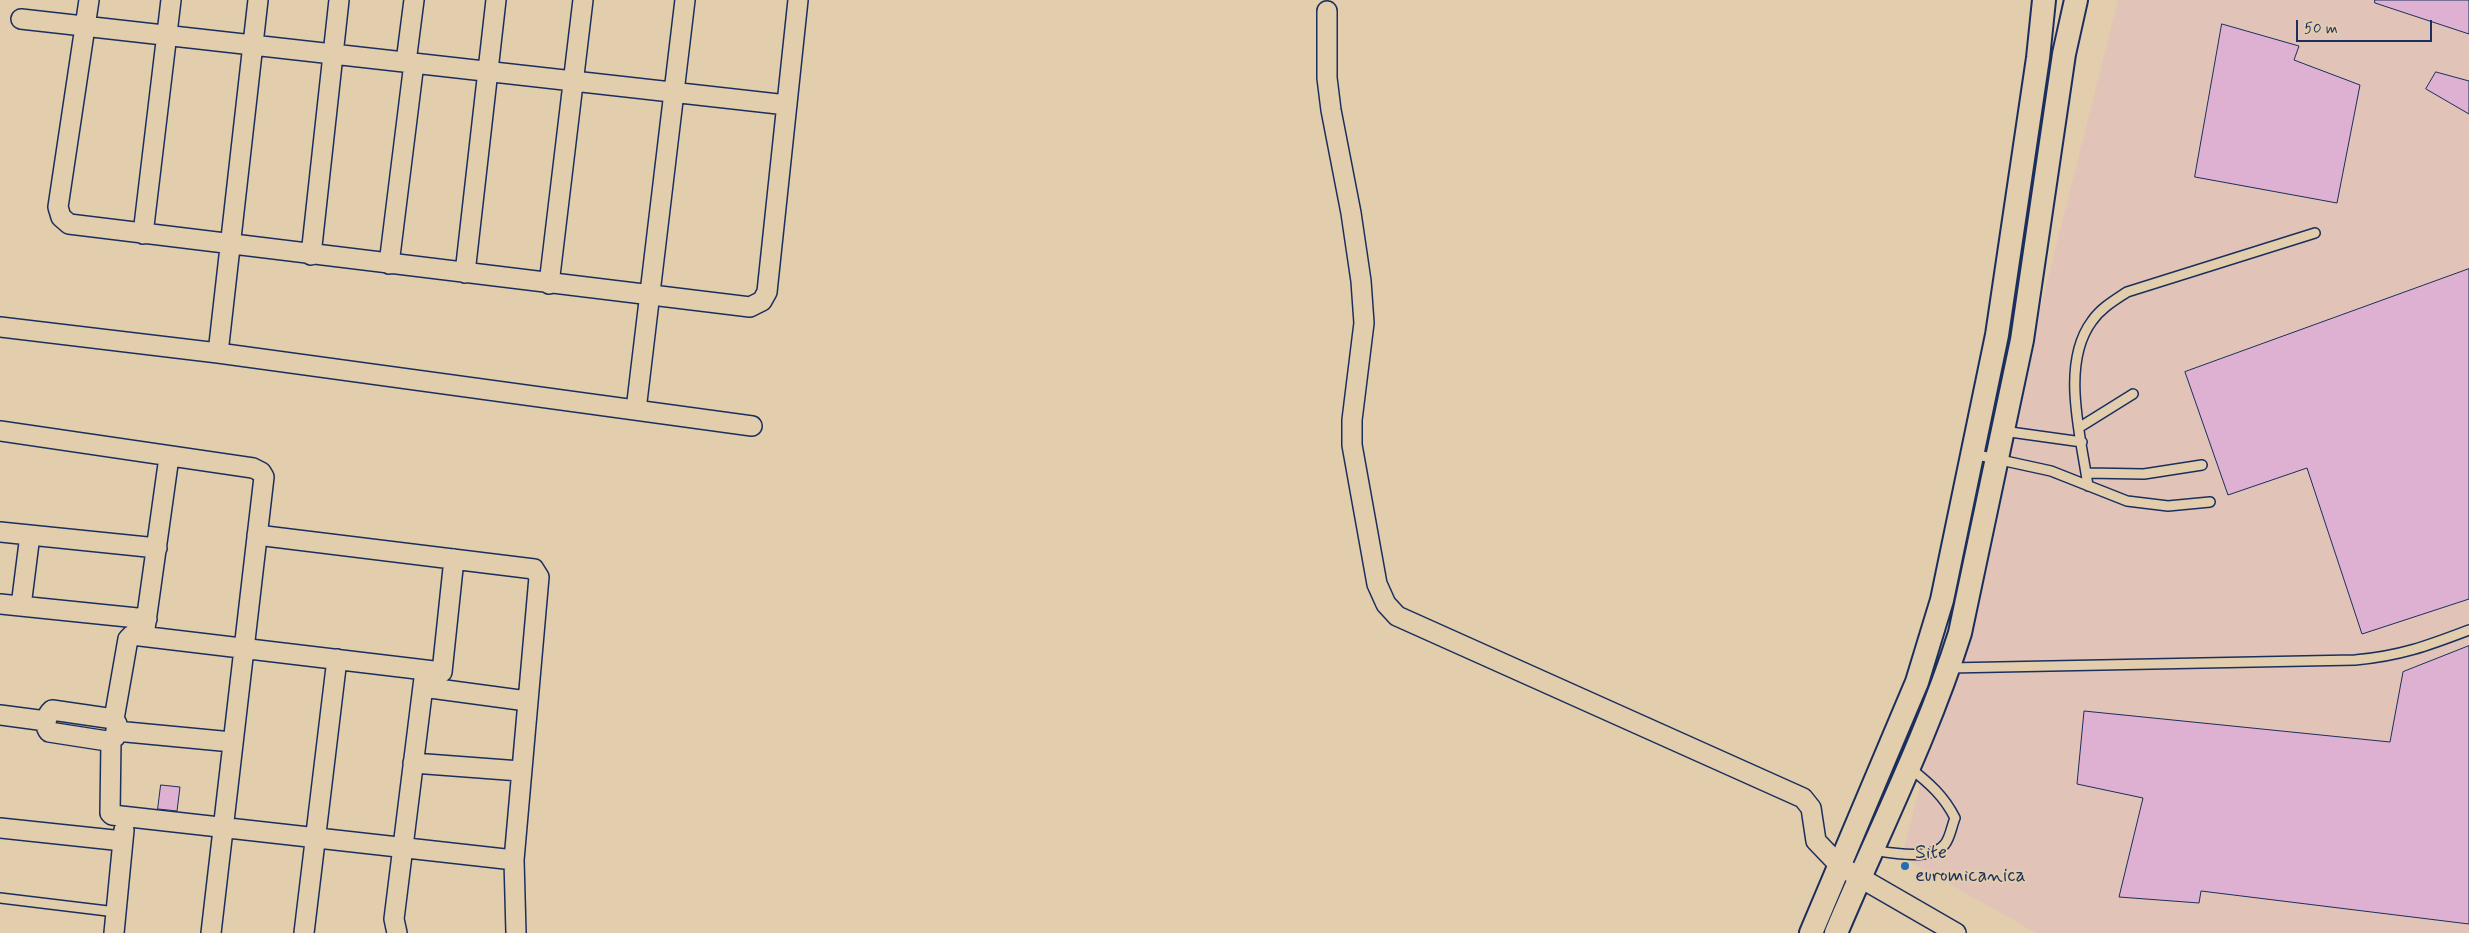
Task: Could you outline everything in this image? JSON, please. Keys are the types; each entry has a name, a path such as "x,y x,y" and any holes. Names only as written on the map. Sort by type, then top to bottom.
{"street":[{"path":"89,0 58,213 69,224 745,307 754,306 762,300 767,292 798,0"},
{"path":"143,234 171,0"},
{"path":"218,353 258,0"},
{"path":"311,255 339,0"},
{"path":"389,264 410,63 414,0"},
{"path":"465,273 496,0"},
{"path":"549,284 583,0"},
{"path":"636,410 685,0"},
{"path":"1811,933 1917,682 1942,600 1973,454 2004,291 2038,58 2044,0"},
{"path":"1836,933 1909,768 1949,668 1968,602 2022,340 2064,54 2076,0"},
{"path":"1326,11 1327,78 1331,110 1351,213 1361,281 1364,323 1352,420 1352,445 1378,584 1386,604 1398,616 1803,798 1811,808 1816,841 1840,866 1956,933"},
{"path":"21,19 787,105"},
{"path":"0,327 218,353 752,426"},
{"path":"0,431 253,468 261,472 265,483 210,933"},
{"path":"145,628 169,457"},
{"path":"0,532 157,548"},
{"path":"22,606 30,535"},
{"path":"258,535 454,558 534,569 537,571 539,577 520,772 514,860 516,933"},
{"path":"424,678 443,671 454,558"},
{"path":"0,604 22,606 244,647 337,658 527,701"},
{"path":"145,628 128,639 114,730 110,813 514,860"},
{"path":"304,933 337,658"},
{"path":"397,933 394,919 424,678"},
{"path":"0,715 46,721 46,728 55,734 114,730 232,742"},
{"path":"413,763 520,772"},
{"path":"114,933 126,816"},
{"path":"0,828 123,841"}],"lane":[{"path":"2088,486 2074,386 2077,355 2087,329 2106,306 2128,292 2316,233"},
{"path":"2080,427 2133,394"},
{"path":"2003,431 2082,442"},
{"path":"1973,454 2051,471 2127,500 2147,504 2182,506 2210,502"},
{"path":"2086,473 2144,474 2202,465"},
{"path":"1949,668 2355,660 2386,657 2415,651 2469,630"},
{"path":"1872,850 1914,855 1932,852 1945,844 1955,818 1947,802 1934,788 1909,768"},
{"path":"0,898 116,912"}],"shaded area":[{"path":"2118,0 2469,0 2469,933 2036,933 1902,857"}],"building":[{"path":"2375,0 2469,0 2469,34 2375,3"},
{"path":"2222,24 2299,46 2294,60 2360,85 2337,203 2195,177"},
{"path":"2436,72 2469,81 2469,114 2426,89"},
{"path":"2469,269 2469,599 2362,634 2307,468 2228,495 2185,372"},
{"path":"2469,646 2469,924 2201,891 2199,903 2119,897 2143,798 2077,784 2084,711 2390,742 2403,672"},
{"path":"161,785 180,787 177,811 158,809"}],"place":[{"name":"Site euromicanica","path":"1905,866"}]}
